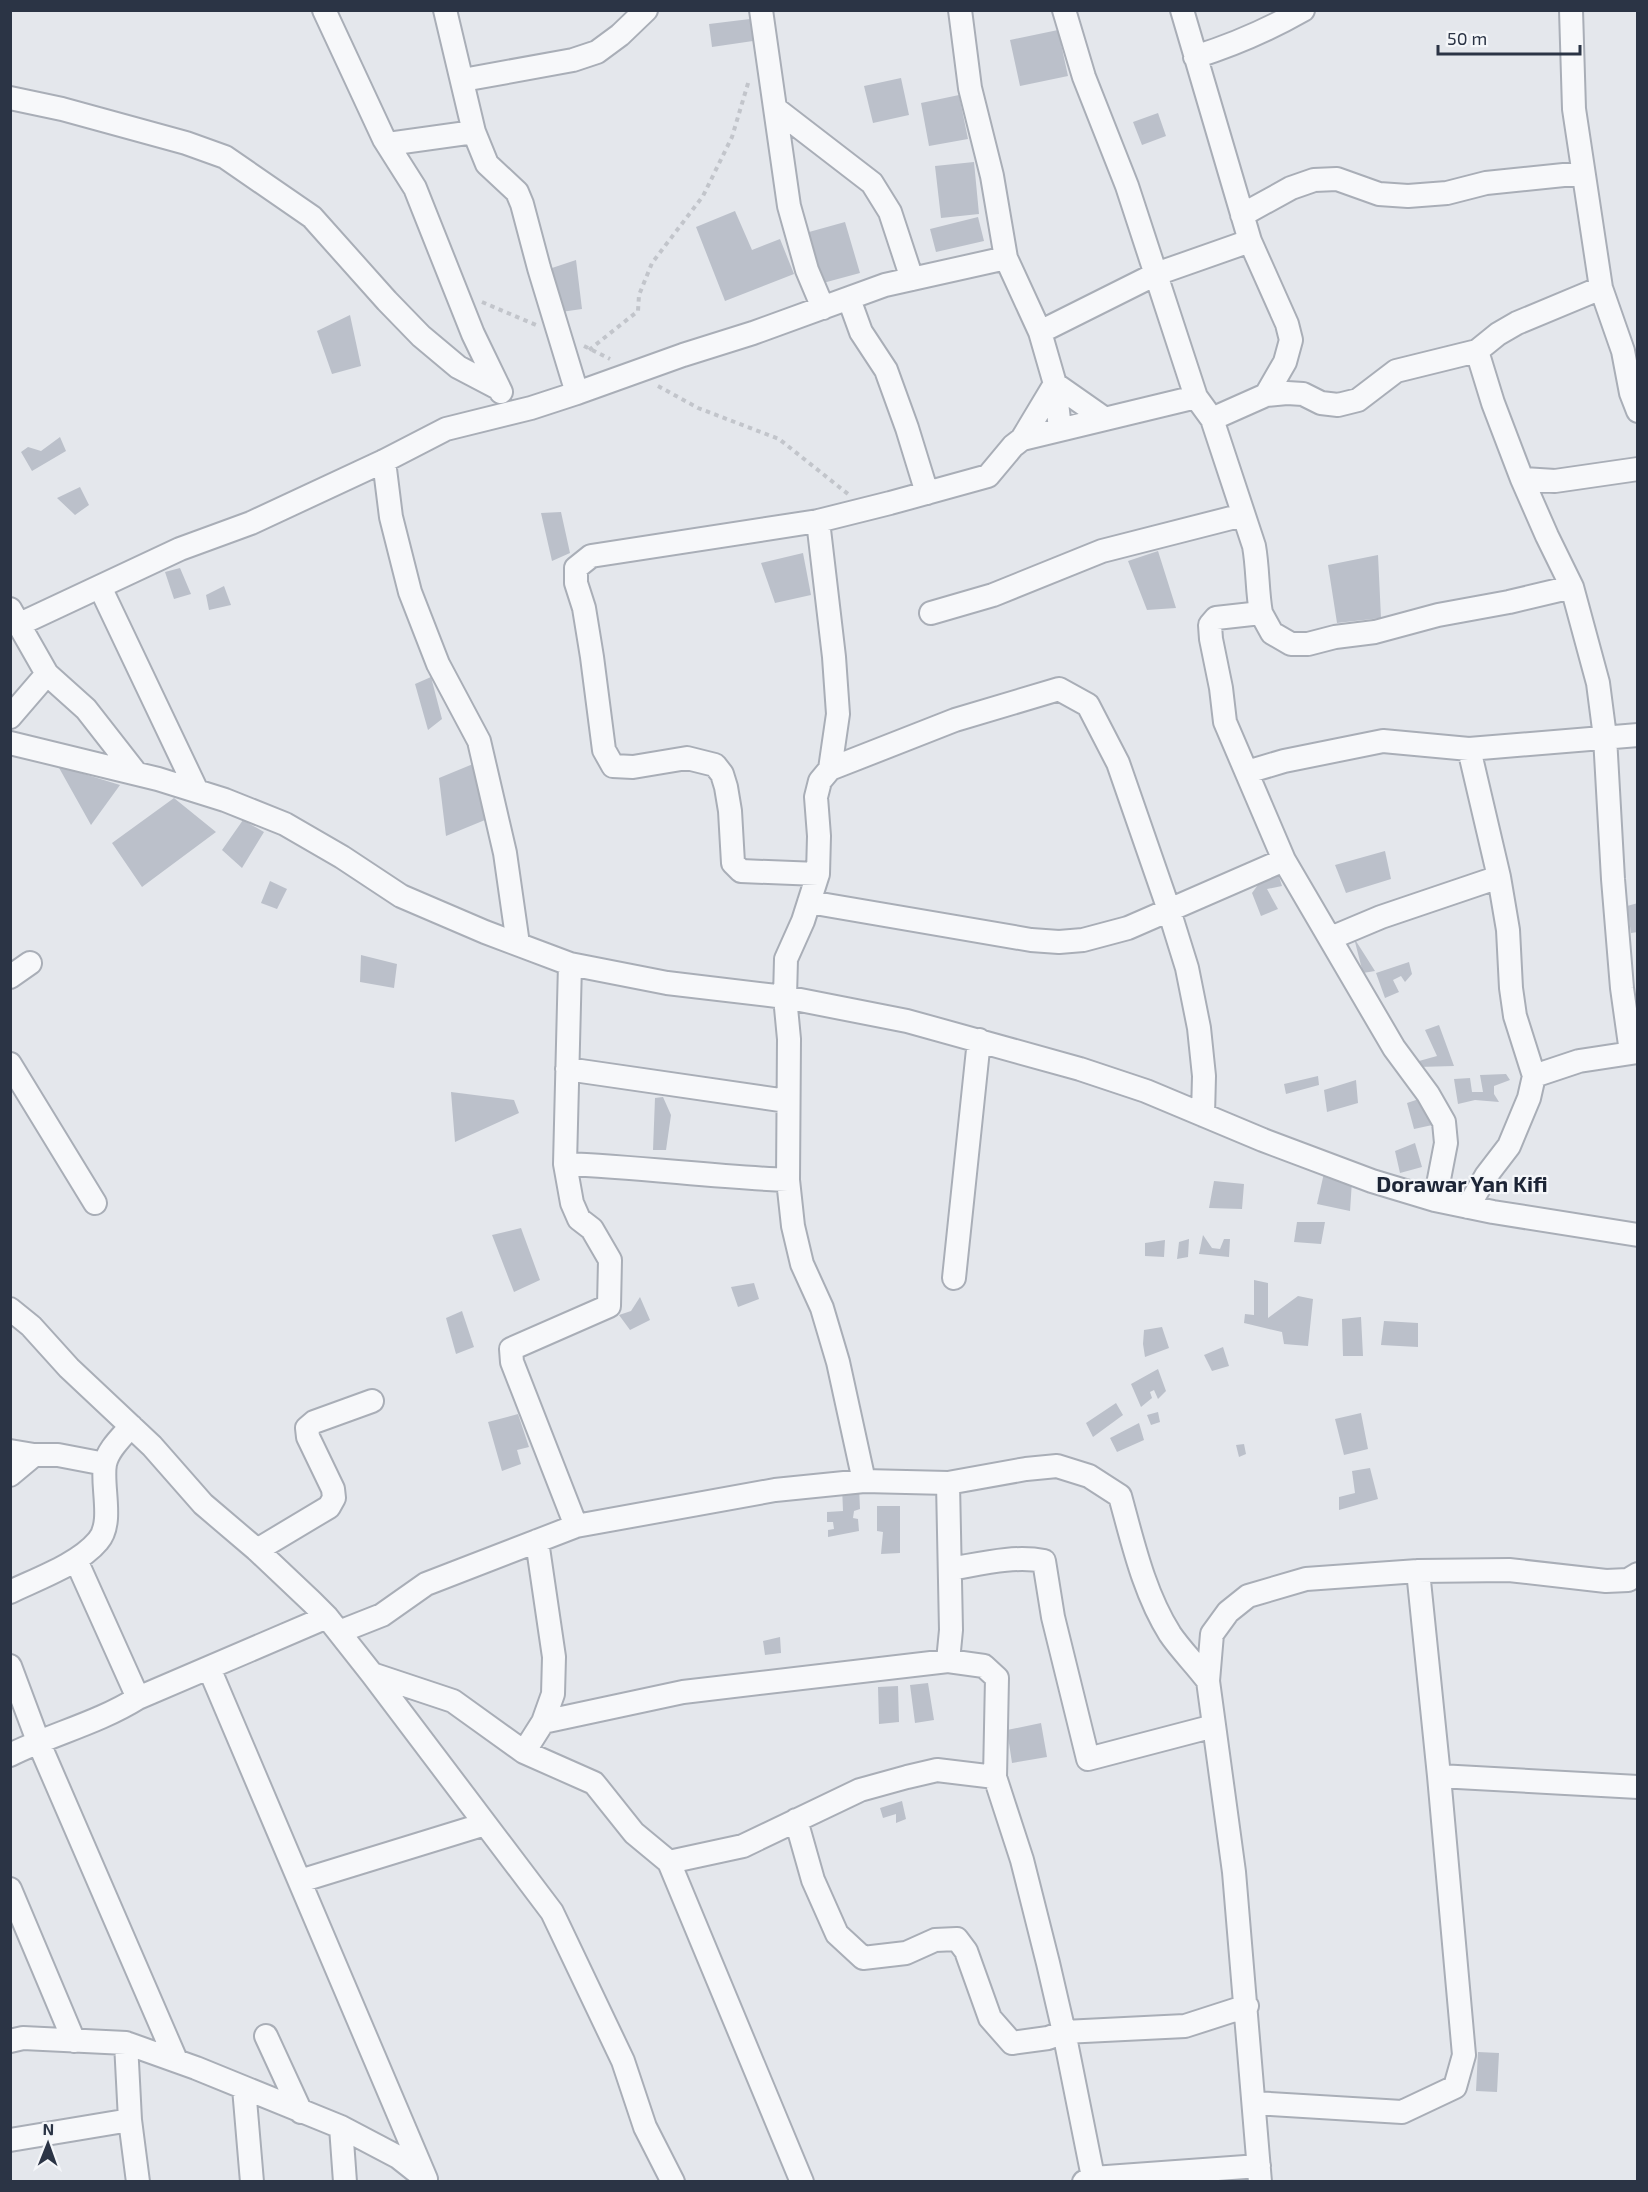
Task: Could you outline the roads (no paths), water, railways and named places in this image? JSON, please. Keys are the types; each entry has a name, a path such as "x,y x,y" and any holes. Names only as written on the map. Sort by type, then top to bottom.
{"street":[{"path":"324,10 388,144 415,188 473,334 510,412"},
{"path":"445,10 474,132 487,164 517,192 522,204 538,268 577,393"},
{"path":"463,80 573,60 597,52 646,10"},
{"path":"761,10 789,206 807,270 823,308"},
{"path":"960,10 970,88 993,176 1006,258 1040,332 1055,384 1060,429"},
{"path":"1064,10 1084,77 1127,186 1196,397 1212,419 1254,546 1261,613 1272,633 1291,644 1308,644 1375,632 1437,615 1509,602 1572,586"},
{"path":"1182,10 1250,241 1287,324 1291,340 1285,362 1266,395"},
{"path":"1195,57 1237,44 1303,10"},
{"path":"1571,10 1574,109 1602,288 1630,350 1630,393 1638,411"},
{"path":"10,98 73,112 186,143 225,157 312,217 421,336 458,367 498,388"},
{"path":"776,109 872,183 890,212 912,279"},
{"path":"388,144 474,132"},
{"path":"1242,215 1291,188 1314,180 1337,179 1379,195 1408,196 1447,194 1486,183 1583,173"},
{"path":"1040,332 1156,274 1250,241"},
{"path":"136,773 86,709 47,674 15,616 100,587 180,549 251,523 384,461 446,429 577,393 885,285 1006,258"},
{"path":"1212,419 1266,395 1303,393 1321,403 1338,405 1358,400 1396,371 1477,351 1517,322 1602,288"},
{"path":"849,299 861,332 886,370 927,493"},
{"path":"1477,351 1493,403 1522,479 1572,586 1598,684 1605,737 1613,879 1629,945 1622,988 1634,1052 1579,1061 1534,1076"},
{"path":"1055,384 1105,419"},
{"path":"818,874 741,871 732,863 730,811 722,774 715,765 687,758 633,767 613,766 604,750 584,608 576,583 576,568 591,556 818,521 988,476 1013,446 1022,439 1055,384"},
{"path":"1022,439 1196,397"},
{"path":"384,461 391,517 410,592 438,664 479,741 505,853 518,944"},
{"path":"1522,479 1555,481 1638,469"},
{"path":"931,613 993,595 1102,551 1243,515"},
{"path":"818,521 834,657 838,714 830,770"},
{"path":"100,587 197,791"},
{"path":"1261,613 1216,618 1210,625 1225,722 1284,860 1394,1048 1428,1094 1444,1122 1446,1143 1435,1200"},
{"path":"10,717 47,674"},
{"path":"864,1481 838,1362 822,1308 800,1254 793,1226 788,1180 789,1039 785,998 786,959 818,874 819,836 816,797 820,781 830,770 955,720 1059,689 1088,705 1118,763 1187,968 1199,1028 1204,1076 1203,1115"},
{"path":"1247,772 1294,759 1383,741 1469,749 1638,735"},
{"path":"10,743 136,773 197,791 285,825 342,857 401,897 570,964 667,983 785,998 907,1022 979,1040 1146,1091 1372,1181 1435,1200 1638,1235"},
{"path":"1468,1207 1486,1176 1509,1146 1529,1098 1534,1076 1515,1016 1508,930 1499,877 1469,749"},
{"path":"809,902 1032,940 1059,942 1083,940 1128,928 1284,860"},
{"path":"1331,938 1381,917 1499,877"},
{"path":"10,978 30,963"},
{"path":"570,964 565,1164 572,1203 579,1219 591,1229 610,1260 609,1306 511,1349 512,1362 576,1526"},
{"path":"954,1278 979,1040"},
{"path":"10,1064 95,1203"},
{"path":"567,1069 787,1101"},
{"path":"565,1164 788,1180"},
{"path":"10,1309 31,1326 69,1368 152,1446 203,1504 257,1550 333,1624 372,1674 552,1912 623,2061 645,2127 674,2181"},
{"path":"257,1550 329,1507 334,1498 333,1489 308,1437 307,1428 314,1422 372,1401"},
{"path":"10,1592 76,1560 100,1540 106,1516 105,1464 113,1448 131,1426"},
{"path":"10,1451 34,1455 58,1455 105,1464"},
{"path":"10,1475 34,1455"},
{"path":"10,1755 209,1668 333,1624 382,1615 426,1584 576,1526 775,1490 864,1481 948,1483 1026,1469 1057,1466 1089,1476 1120,1496 1138,1560 1155,1606 1171,1636 1208,1681"},
{"path":"948,1483 951,1630 948,1660"},
{"path":"524,1752 543,1722 553,1694 554,1657 537,1541"},
{"path":"950,1569 1000,1561 1034,1559 1044,1561 1053,1617 1088,1758 1214,1726"},
{"path":"76,1560 138,1698"},
{"path":"543,1722 682,1692 948,1660 984,1666 997,1678 995,1777 1022,1860 1064,2032 1090,2180 1260,2174 1234,1872 1208,1681 1212,1634 1228,1612 1248,1596 1306,1579 1418,1571 1509,1570 1606,1581 1628,1580 1638,1574"},
{"path":"1254,2103 1402,2112 1455,2087 1464,2055 1418,1571"},
{"path":"10,1666 38,1742 176,2060"},
{"path":"209,1668 426,2180"},
{"path":"372,1674 453,1701 524,1752 594,1783 634,1833 669,1862 802,2181"},
{"path":"669,1862 743,1846 860,1790 907,1777 937,1770 995,1777"},
{"path":"1439,1776 1638,1787"},
{"path":"796,1820 813,1880 837,1934 863,1958 906,1953 935,1940 957,1939 966,1951 990,2018 1012,2043 1048,2038 1064,2032 1185,2026 1246,2006"},
{"path":"300,1881 486,1824"},
{"path":"10,1889 74,2041"},
{"path":"266,2036 301,2112"},
{"path":"10,2041 22,2038 126,2043 176,2060 341,2127 398,2157 426,2180"},
{"path":"126,2043 130,2120 138,2181"},
{"path":"244,2088 252,2181"},
{"path":"10,2140 130,2120"},
{"path":"341,2127 345,2181"}],"district":[{"name":"Dorawar Yan Kifi","path":"1462,1183"}]}
